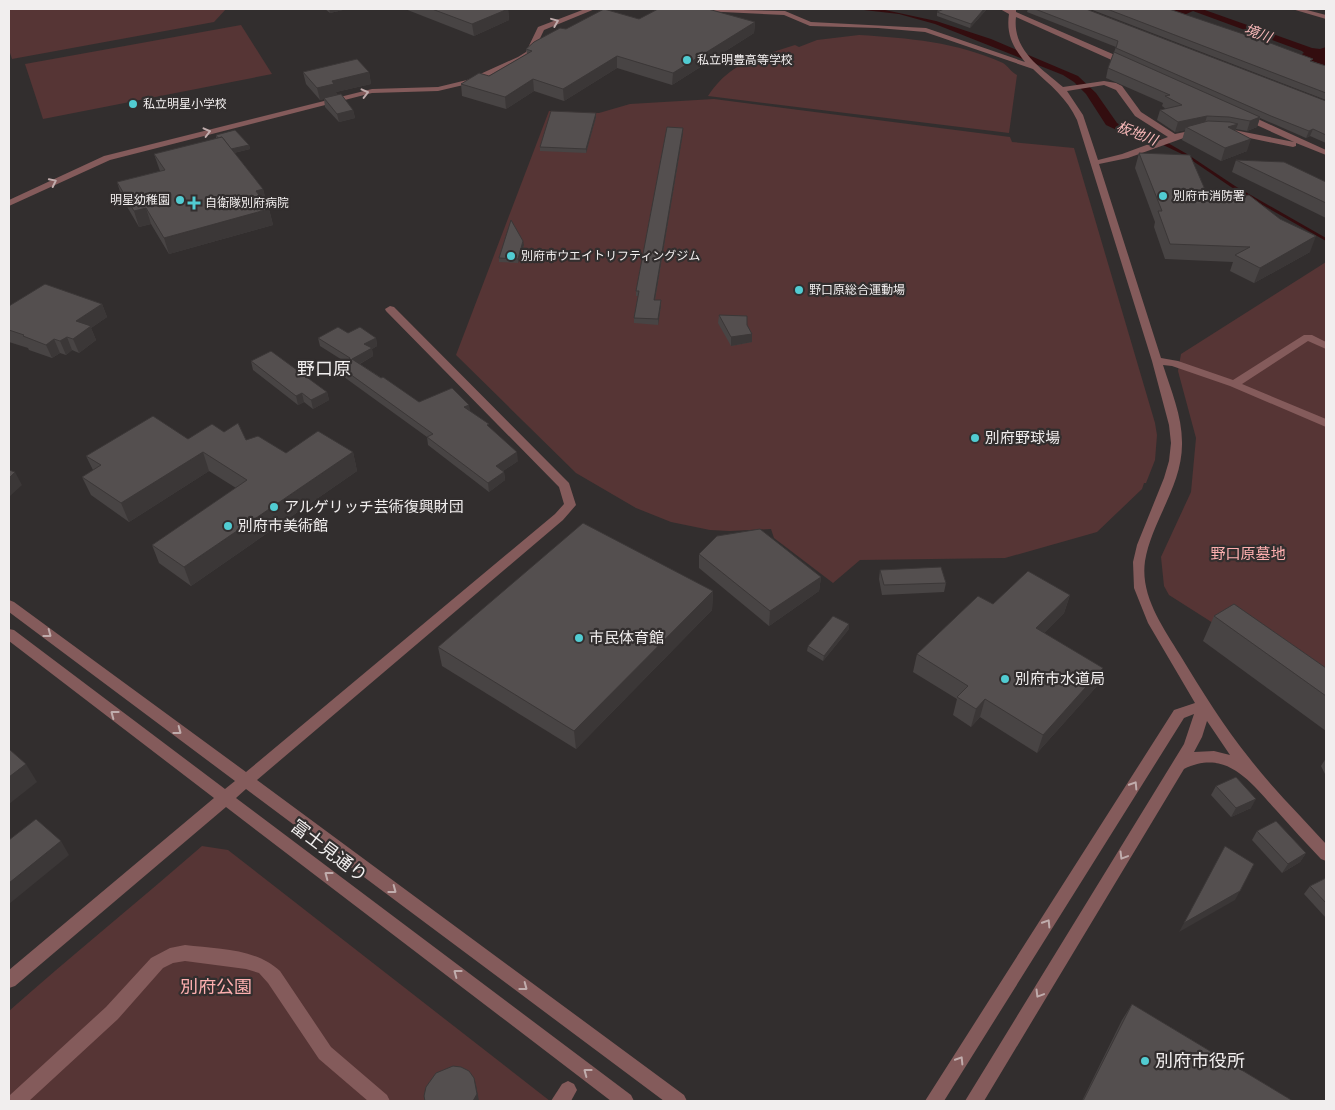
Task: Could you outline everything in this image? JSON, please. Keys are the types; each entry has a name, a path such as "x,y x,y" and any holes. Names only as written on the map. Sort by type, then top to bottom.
{"street":[{"path":"9,202 84,167 137,149 378,90 439,89 458,86 521,59 529,53 541,29 590,9 595,9"},
{"path":"702,9 785,13 810,24 878,26 926,30 1036,68"},
{"path":"1299,9 1326,17"},
{"path":"1138,69 1010,10 1010,28 1013,39 1023,54 1036,68 1065,89 1075,107 1157,361 1177,435 1172,473 1140,556 1138,569 1140,587 1154,622 1204,706 1256,777 1326,854"},
{"path":"1065,89 1109,83 1116,86 1138,114 1170,139"},
{"path":"1237,113 1326,153"},
{"path":"1094,163 1125,156 1192,132 1213,130 1309,146"},
{"path":"9,980 559,517 570,505 565,486 390,310"},
{"path":"1234,384 1308,337 1326,346"},
{"path":"1157,361 1174,363 1234,384 1326,424"},
{"path":"9,605 678,1101"},
{"name":"富士見通り","path":"9,634 625,1101"},
{"path":"974,1101 1195,737 1204,706"},
{"path":"934,1101 1179,714 1204,706"},
{"path":"1178,766 1195,757 1221,758 1242,767 1256,777"},
{"path":"9,1096 14,1101 112,1013 157,963 170,956 186,953 246,961 264,967 274,977 325,1052 381,1101"}],"green space":[{"path":"9,9 226,9 214,22 12,59 9,50"},
{"path":"241,25 272,74 43,119 25,64"},
{"path":"859,35 932,42 968,50 1003,63 1017,75 1009,133 708,96 726,75 735,68 757,57 795,45 799,47 817,40"},
{"name":"野口原総合運動場","path":"714,99 1010,137 1012,142 1074,148 1155,423 1157,435 1155,460 1142,489 1097,532 1005,558 860,560 833,583 774,538 771,529 710,530 671,522 636,508 576,473 456,355 549,111 599,113 630,104"},
{"name":"野口原墓地","path":"1326,262 1326,695 1169,595 1164,586 1161,557 1191,492 1196,438 1178,371 1181,354"},
{"name":"別府公園","path":"202,846 228,850 550,1101 9,1101 9,1011"}],"water":[{"name":"板地川","path":"855,9 885,10 936,21 991,39 1078,76 1096,93 1117,123 1127,129 1161,139 1235,186 1326,238 1326,241 1231,187 1184,155 1157,142 1121,132 1106,125 1086,94 1074,82 1063,75 935,24 899,14"},
{"name":"境川","path":"1162,9 1202,9 1312,48 1320,49 1326,47 1326,70 1298,56 1304,53 1302,51 1193,11 1184,15"}],"building":[{"path":"432,9 508,9 472,24"},
{"path":"604,9 639,19 658,9 708,9 755,22 673,73 617,56 563,89 533,79 505,97 461,84 479,73 489,76 532,51 526,49 534,42 560,28 566,29"},
{"path":"944,9 984,9 971,24 937,12"},
{"path":"1035,9 1086,9 1326,101 1326,135 1313,129 1309,131 1271,116 1116,48 1118,41"},
{"path":"1107,9 1169,9 1313,59 1310,61 1326,66 1326,93"},
{"path":"1114,52 1260,117 1250,121 1229,117 1207,116 1178,122 1160,110 1182,105 1165,96 1170,95 1108,68"},
{"path":"357,59 369,72 332,81 334,84 317,88 303,72"},
{"path":"341,94 353,110 337,114 324,98"},
{"path":"551,111 596,113 586,149 540,147"},
{"path":"1208,121 1238,124 1228,127 1251,139 1225,148 1186,127"},
{"path":"667,127 683,128 654,300 661,300 658,319 634,318 639,291 636,291"},
{"path":"235,130 249,145 231,149 222,137 218,138 216,135"},
{"path":"222,137 263,189 256,191 269,209 164,238 146,208 134,211 117,182 165,170 154,154"},
{"path":"1139,153 1190,155 1210,201 1249,195 1280,219 1316,236 1260,268 1235,255 1250,247 1170,244 1158,211 1162,211"},
{"path":"1236,160 1284,162 1326,182 1326,203"},
{"path":"511,220 523,241 518,259 499,258"},
{"path":"45,284 102,304 76,321 91,326 73,339 67,337 60,341 54,339 46,345 9,330 9,306"},
{"path":"719,315 747,316 747,325 752,334 731,337"},
{"path":"338,327 348,333 360,327 376,338 364,344 372,348 352,359 381,378 383,377 419,402 452,388 469,405 464,407 489,424 487,425 517,452 496,466 504,472 488,483 427,437 433,434 343,369 350,358 318,338"},
{"path":"271,351 327,392 311,400 302,393 296,396 251,361"},
{"path":"153,416 188,439 212,424 224,432 238,423 246,440 258,436 286,453 318,431 353,452 184,567 152,545 247,480 203,452 121,503 82,477 101,465 86,456"},
{"path":"9,470 15,472 9,478"},
{"name":"市民体育館","path":"583,523 713,591 574,731 438,647"},
{"path":"760,529 821,577 770,611 699,554 717,536"},
{"path":"941,567 946,583 884,585 880,570"},
{"name":"別府市水道局","path":"1028,571 1070,595 1036,628 1103,668 1043,735 985,699 976,709 957,697 968,686 917,654 978,596 993,604"},
{"path":"1234,604 1326,668 1326,696 1214,616"},
{"path":"833,616 849,624 824,656 808,646"},
{"path":"9,749 26,764 9,777"},
{"path":"1236,777 1256,799 1236,808 1216,786"},
{"path":"36,819 61,841 9,883 9,840"},
{"path":"1276,821 1306,853 1288,864 1257,831"},
{"path":"1225,846 1254,864 1240,891 1184,923"},
{"path":"1326,878 1326,903 1310,886"},
{"name":"別府市役所","path":"1132,1004 1293,1101 1083,1101"},
{"path":"453,1066 469,1071 474,1078 477,1094 473,1101 425,1101 426,1087 436,1073"}],"place":[{"name":"私立明豊高等学校","path":"687,60"},
{"name":"私立明星小学校","path":"133,104"},
{"name":"別府市消防署","path":"1163,196"},
{"name":"明星幼稚園","path":"180,200"},
{"name":"自衛隊別府病院","path":"194,203"},
{"name":"別府市ウエイトリフティングジム","path":"511,256"},
{"name":"野口原総合運動場","path":"799,290"},
{"name":"別府野球場","path":"975,438"},
{"name":"アルゲリッチ芸術復興財団","path":"274,507"},
{"name":"別府市美術館","path":"228,526"},
{"name":"市民体育館","path":"579,638"},
{"name":"別府市水道局","path":"1005,679"},
{"name":"別府市役所","path":"1145,1061"}],"district":[{"name":"野口原","path":"324,369"}]}
